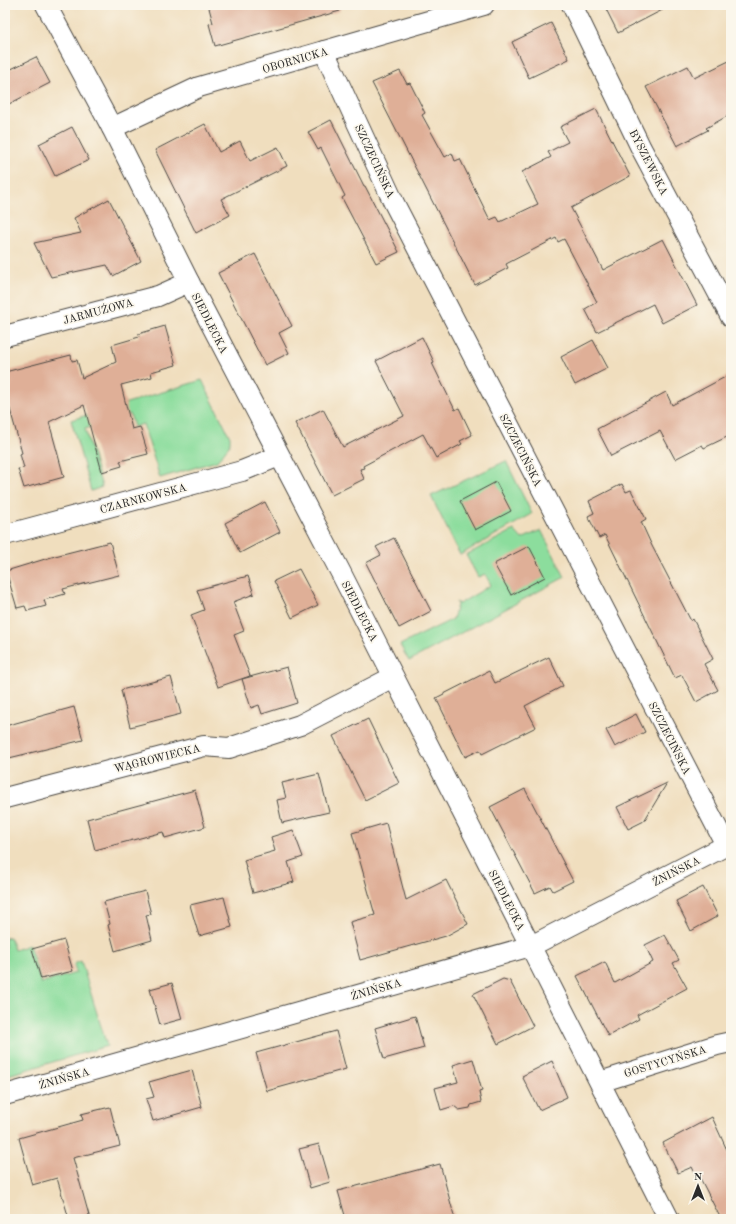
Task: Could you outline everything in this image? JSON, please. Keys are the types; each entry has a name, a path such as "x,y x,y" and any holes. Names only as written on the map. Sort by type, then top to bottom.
{"street":[{"name":"SIEDLECKA","path":"46,5 112,128 189,282 341,573 669,1219"},
{"name":"OBORNICKA","path":"112,128 199,87 484,5"},
{"name":"BYSZEWSKA","path":"572,5 641,148 731,317"},
{"name":"SZCZECIŃSKA","path":"324,51 394,203 728,844"},
{"name":"JARMUŻOWA","path":"5,336 158,296 189,282"},
{"name":"CZARNKOWSKA","path":"5,535 242,471 279,456"},
{"name":"WĄGROWIECKA","path":"5,798 204,746 229,748 300,725 393,677"},
{"name":"ŻNIŃSKA","path":"5,1095 531,946 728,844"},
{"name":"GOSTYCYŃSKA","path":"600,1082 717,1045 731,1042"}],"green space":[{"path":"202,380 230,437 229,446 217,461 160,478 143,424 134,427 130,414 85,429 102,487 91,491 71,420"},
{"path":"506,461 532,514 460,555 431,496"},
{"path":"514,530 522,539 541,530 565,577 409,661 400,645 453,619 457,605 456,602 459,604 491,585 485,574 478,577 466,555"},
{"path":"10,937 14,950 29,945 41,983 76,973 74,964 81,961 107,1046 5,1076 5,938"}],"building":[{"path":"220,5 339,5 340,11 215,46 209,24 213,23 209,8"},
{"path":"604,5 672,5 618,33"},
{"path":"551,23 569,59 529,78 512,42"},
{"path":"36,57 50,83 5,106 5,72"},
{"path":"731,60 731,114 706,128 708,130 677,146 646,87 688,66 694,78"},
{"path":"400,71 407,84 410,83 425,113 422,115 445,157 452,153 455,161 460,159 490,220 497,217 500,222 538,204 522,172 551,157 548,152 568,142 560,127 596,109 630,176 571,208 603,270 663,239 697,305 662,323 653,304 597,332 585,309 597,302 564,239 558,242 556,238 506,264 508,268 475,285 372,83"},
{"path":"331,120 399,252 376,263 342,198 345,196 321,148 318,150 308,132"},
{"path":"205,124 219,152 240,141 250,161 278,147 287,166 221,199 230,215 196,233 155,150"},
{"path":"72,127 89,160 55,176 39,144"},
{"path":"109,199 141,261 113,276 107,265 51,277 34,243 81,233 74,218"},
{"path":"255,254 292,326 279,333 289,353 265,365 218,273"},
{"path":"165,326 176,365 151,372 152,377 121,385 132,429 140,427 148,454 120,461 122,466 102,472 84,405 49,422 64,477 24,488 18,469 24,468 20,454 22,453 8,402 5,403 5,372 71,355 72,361 77,360 82,378 116,362 112,345 139,337 138,334"},
{"path":"422,337 434,362 432,363 455,410 459,408 472,435 460,441 462,444 436,458 423,434 363,466 364,468 360,469 364,479 332,495 295,423 323,409 343,447 404,416 376,361"},
{"path":"593,340 608,368 575,385 561,357"},
{"path":"731,374 731,435 704,448 702,445 675,459 660,431 611,456 597,429 666,392 672,405"},
{"path":"496,482 511,511 475,530 460,501"},
{"path":"622,484 626,492 631,490 646,519 641,522 652,546 691,621 693,619 713,659 704,664 718,690 696,702 682,675 675,678 605,535 599,538 588,516 594,513 589,501"},
{"path":"265,502 280,532 240,553 225,523"},
{"path":"394,538 431,611 399,628 366,563 381,555 376,547"},
{"path":"110,542 119,575 63,589 65,594 44,600 46,606 27,611 25,606 17,608 6,571 55,556"},
{"path":"529,546 545,577 511,595 494,564"},
{"path":"299,569 318,605 292,618 274,581"},
{"path":"248,576 254,594 233,602 244,631 234,635 250,676 218,687 191,615 204,610 197,590"},
{"path":"549,657 563,686 525,706 536,727 482,754 480,750 465,757 436,698 489,671 495,683"},
{"path":"287,667 297,703 262,714 259,705 251,708 242,679"},
{"path":"171,677 181,714 130,727 121,690"},
{"path":"74,707 83,740 5,759 5,726"},
{"path":"636,714 645,732 615,747 606,730"},
{"path":"368,719 399,783 365,800 333,736"},
{"path":"319,774 329,812 282,823 277,800 286,798 282,783"},
{"path":"667,783 644,821 628,829 617,807"},
{"path":"525,789 573,881 553,891 550,886 535,893 490,807"},
{"path":"195,790 205,827 165,838 163,832 95,850 87,819"},
{"path":"386,823 406,900 446,880 468,924 446,936 360,960 350,922 375,915 352,833"},
{"path":"293,830 303,857 288,862 294,882 253,893 244,860 275,851 271,837"},
{"path":"703,887 718,916 691,931 676,901"},
{"path":"145,891 151,914 146,915 152,940 115,951 104,902"},
{"path":"224,897 232,927 199,936 190,905"},
{"path":"665,935 679,960 673,963 687,988 637,1015 639,1019 608,1036 577,976 605,962 615,983 653,962 645,945"},
{"path":"64,940 73,971 41,979 32,949"},
{"path":"503,979 510,981 533,1026 498,1044 473,994"},
{"path":"172,983 182,1019 160,1025 150,989"},
{"path":"415,1016 424,1048 384,1059 375,1028"},
{"path":"336,1031 346,1069 267,1091 256,1053"},
{"path":"473,1059 482,1091 479,1092 481,1102 471,1105 470,1108 459,1110 454,1106 441,1110 435,1088 458,1082 453,1065"},
{"path":"552,1061 567,1097 539,1110 522,1076"},
{"path":"192,1070 202,1107 153,1121 146,1099 154,1097 149,1082"},
{"path":"110,1107 120,1146 73,1158 90,1219 69,1219 57,1178 32,1185 19,1138 83,1120 81,1114"},
{"path":"712,1117 731,1159 731,1219 721,1219 699,1176 697,1177 692,1167 678,1173 663,1143"},
{"path":"319,1144 330,1182 310,1188 299,1149"},
{"path":"440,1164 455,1219 346,1219 338,1191"}]}
